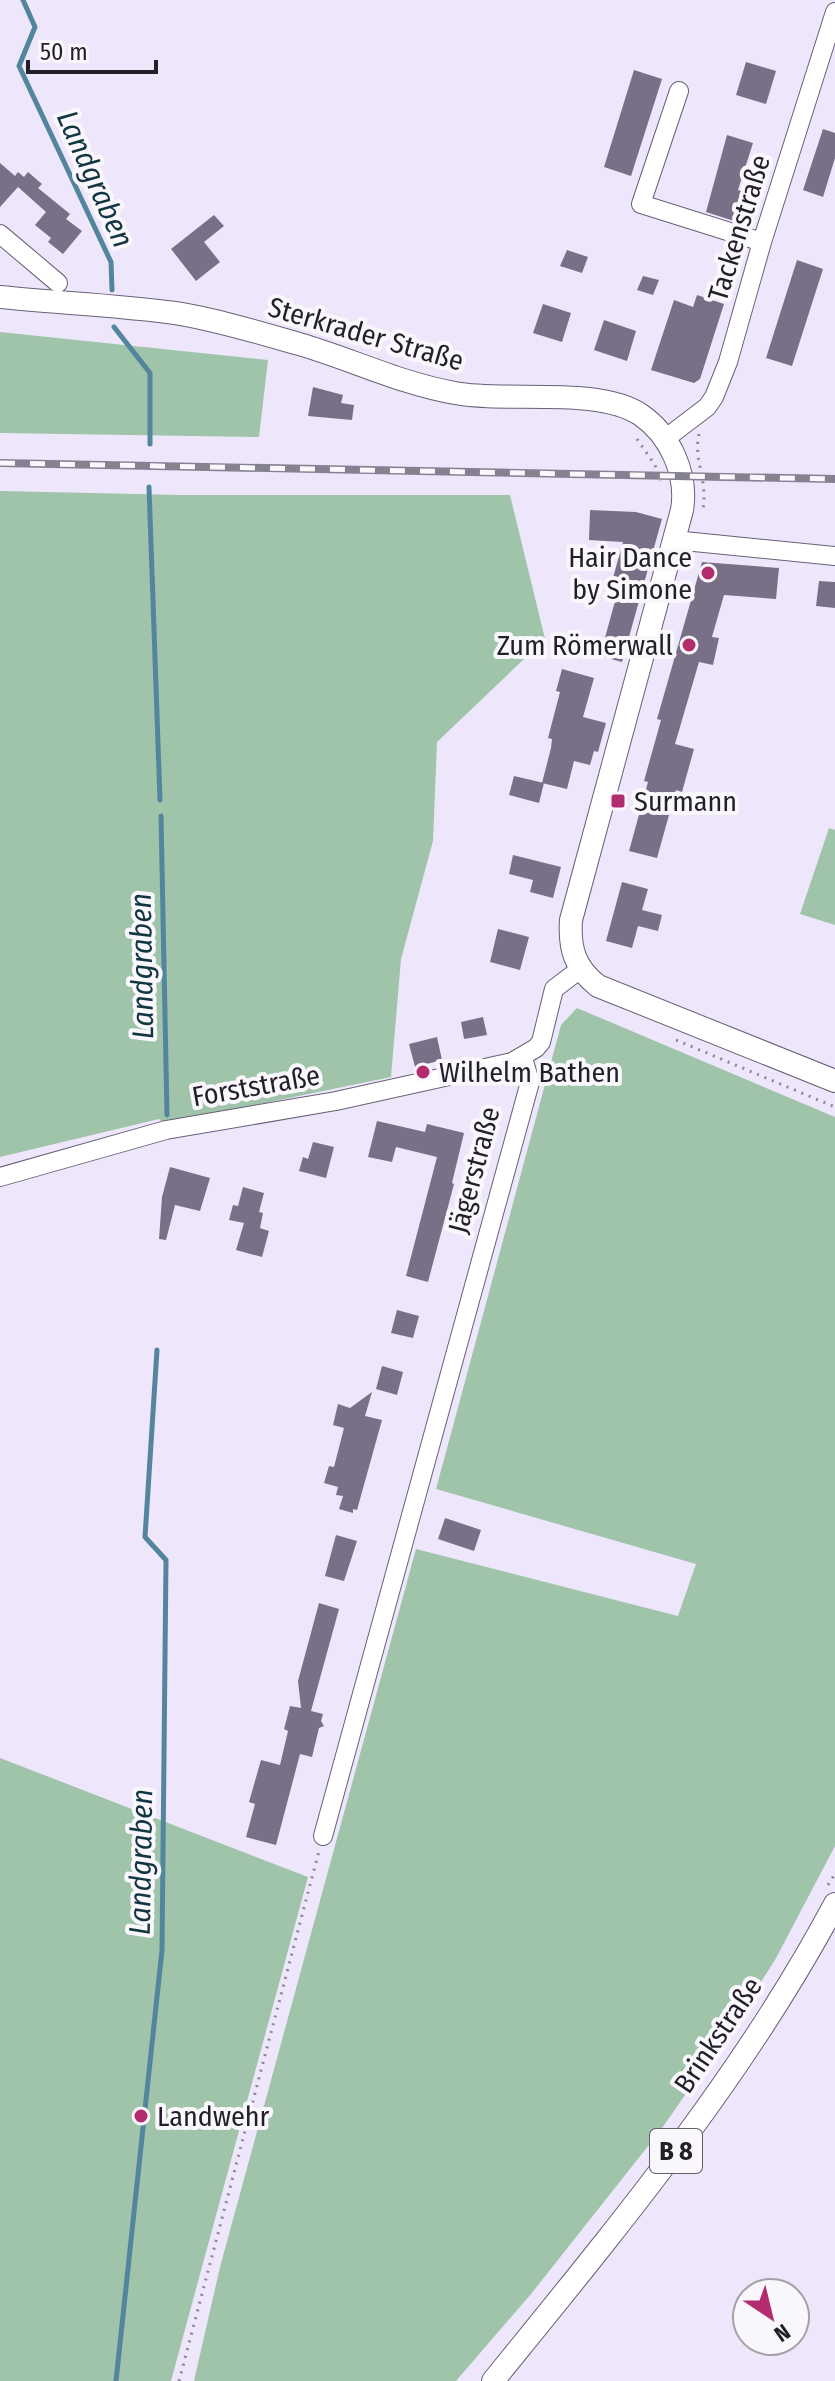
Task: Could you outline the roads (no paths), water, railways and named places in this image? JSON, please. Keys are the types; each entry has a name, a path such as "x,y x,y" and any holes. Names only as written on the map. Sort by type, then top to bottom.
{"main road":[{"name":"Sterkrader Straße","path":"0,297 176,313 299,344 386,374 455,393 509,399 590,399 617,404 640,414 665,439 678,465 684,497 674,540"},
{"path":"674,540 571,920 572,951 579,970 598,986 614,994 835,1081"},
{"name":"Brinkstraße","path":"493,2381 679,2147 741,2058 835,1904"}],"street":[{"name":"Tackenstraße","path":"665,439 695,418 714,397 728,362 762,242 835,12"},
{"path":"679,91 641,204 762,242"},
{"path":"0,234 58,283"},
{"path":"674,540 835,556"},
{"path":"523,1058 541,1042 554,989 579,970"},
{"name":"Forststraße","path":"0,1177 166,1130 336,1101 523,1058"},
{"name":"Jägerstraße","path":"323,1836 530,1082 523,1058"}],"waterway":[{"name":"Landgraben","path":"23,0 35,27 19,66 111,262 112,290"},
{"name":"Landgraben","path":"114,327 150,373 150,444"},
{"name":"Landgraben","path":"149,487 160,800"},
{"name":"Landgraben","path":"161,816 167,1115"},
{"name":"Landgraben","path":"116,2381 162,1950 166,1560 145,1537 157,1350"}],"railway":[{"path":"0,463 835,479"}],"place":[{"name":"Hair Dance by Simone","path":"708,573"},
{"name":"Zum Römerwall","path":"689,645"},
{"name":"Surmann","path":"618,801"},
{"name":"Wilhelm Bathen","path":"423,1072"},
{"name":"Landwehr","path":"141,2116"}]}
